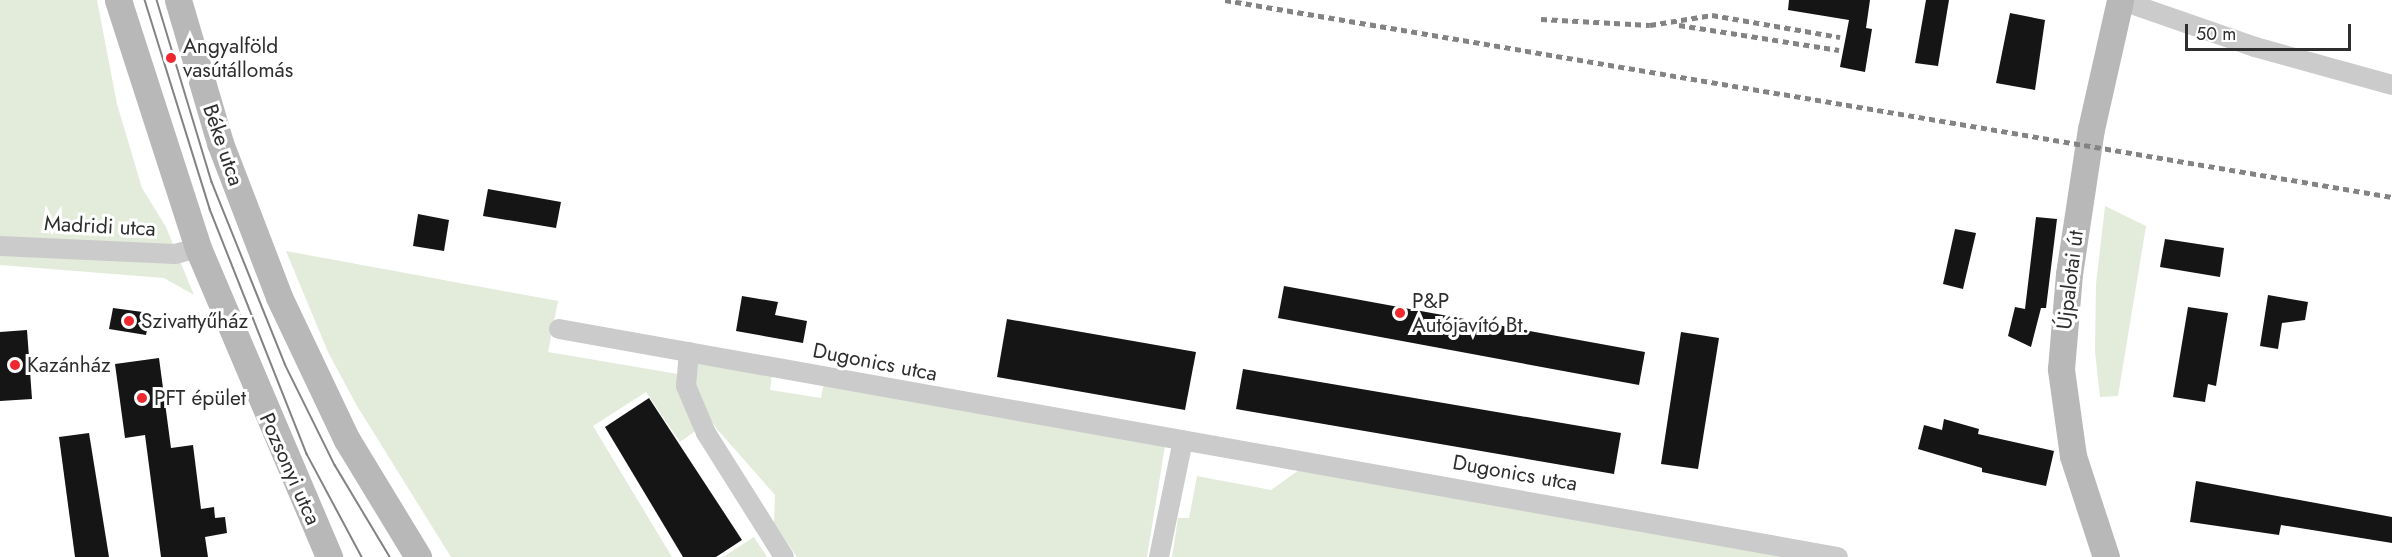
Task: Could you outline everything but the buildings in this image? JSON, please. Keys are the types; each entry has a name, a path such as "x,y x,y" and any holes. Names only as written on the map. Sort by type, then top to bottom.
{"main road":[{"path":"118,0 198,248"},
{"name":"Béke utca","path":"177,0 220,143 275,287 348,440 418,557"},
{"name":"Újpalotai út","path":"2106,557 2073,456 2061,369 2090,137 2120,0"},
{"name":"Pozsonyi utca","path":"198,248 329,557"}],"street":[{"path":"2120,0 2255,47 2392,86"},
{"name":"Madridi utca","path":"0,246 175,254 198,248"},
{"name":"Dugonics utca","path":"559,329 1838,557"},
{"path":"689,352 686,386 706,433 784,557"},
{"path":"1159,557 1183,440"}],"green space":[{"path":"0,0 97,0 117,104 142,188 166,227 194,295 164,278 0,265"},
{"path":"2105,206 2146,226 2118,396 2100,397 2095,352 2096,284"},
{"path":"286,251 558,301 548,352 678,374 695,431 680,442 646,392 593,426 672,557 451,557 357,406 328,352"},
{"path":"698,363 772,374 770,390 821,398 824,382 1165,446 1147,557 797,557 774,523 775,495 716,428 693,391"},
{"path":"1313,460 1838,557 1172,557 1178,518 1189,518 1197,476 1271,490"},
{"path":"754,537 767,557 723,557"}],"tram line":[{"path":"145,0 210,209 307,454 362,557"},
{"path":"157,0 212,182 285,364 335,465 390,557"}],"railway":[{"path":"1225,0 2392,197"},
{"path":"1541,19 1650,25 1712,15 1840,37"},
{"path":"1679,25 1839,50"}],"place":[{"name":"Angyalföld vasútállomás","path":"171,58"},
{"name":"P&P Autójavító Bt.","path":"1400,313"},
{"name":"Szivattyűház","path":"129,321"},
{"name":"Kazánház","path":"15,365"},
{"name":"PFT épület","path":"142,398"}]}
